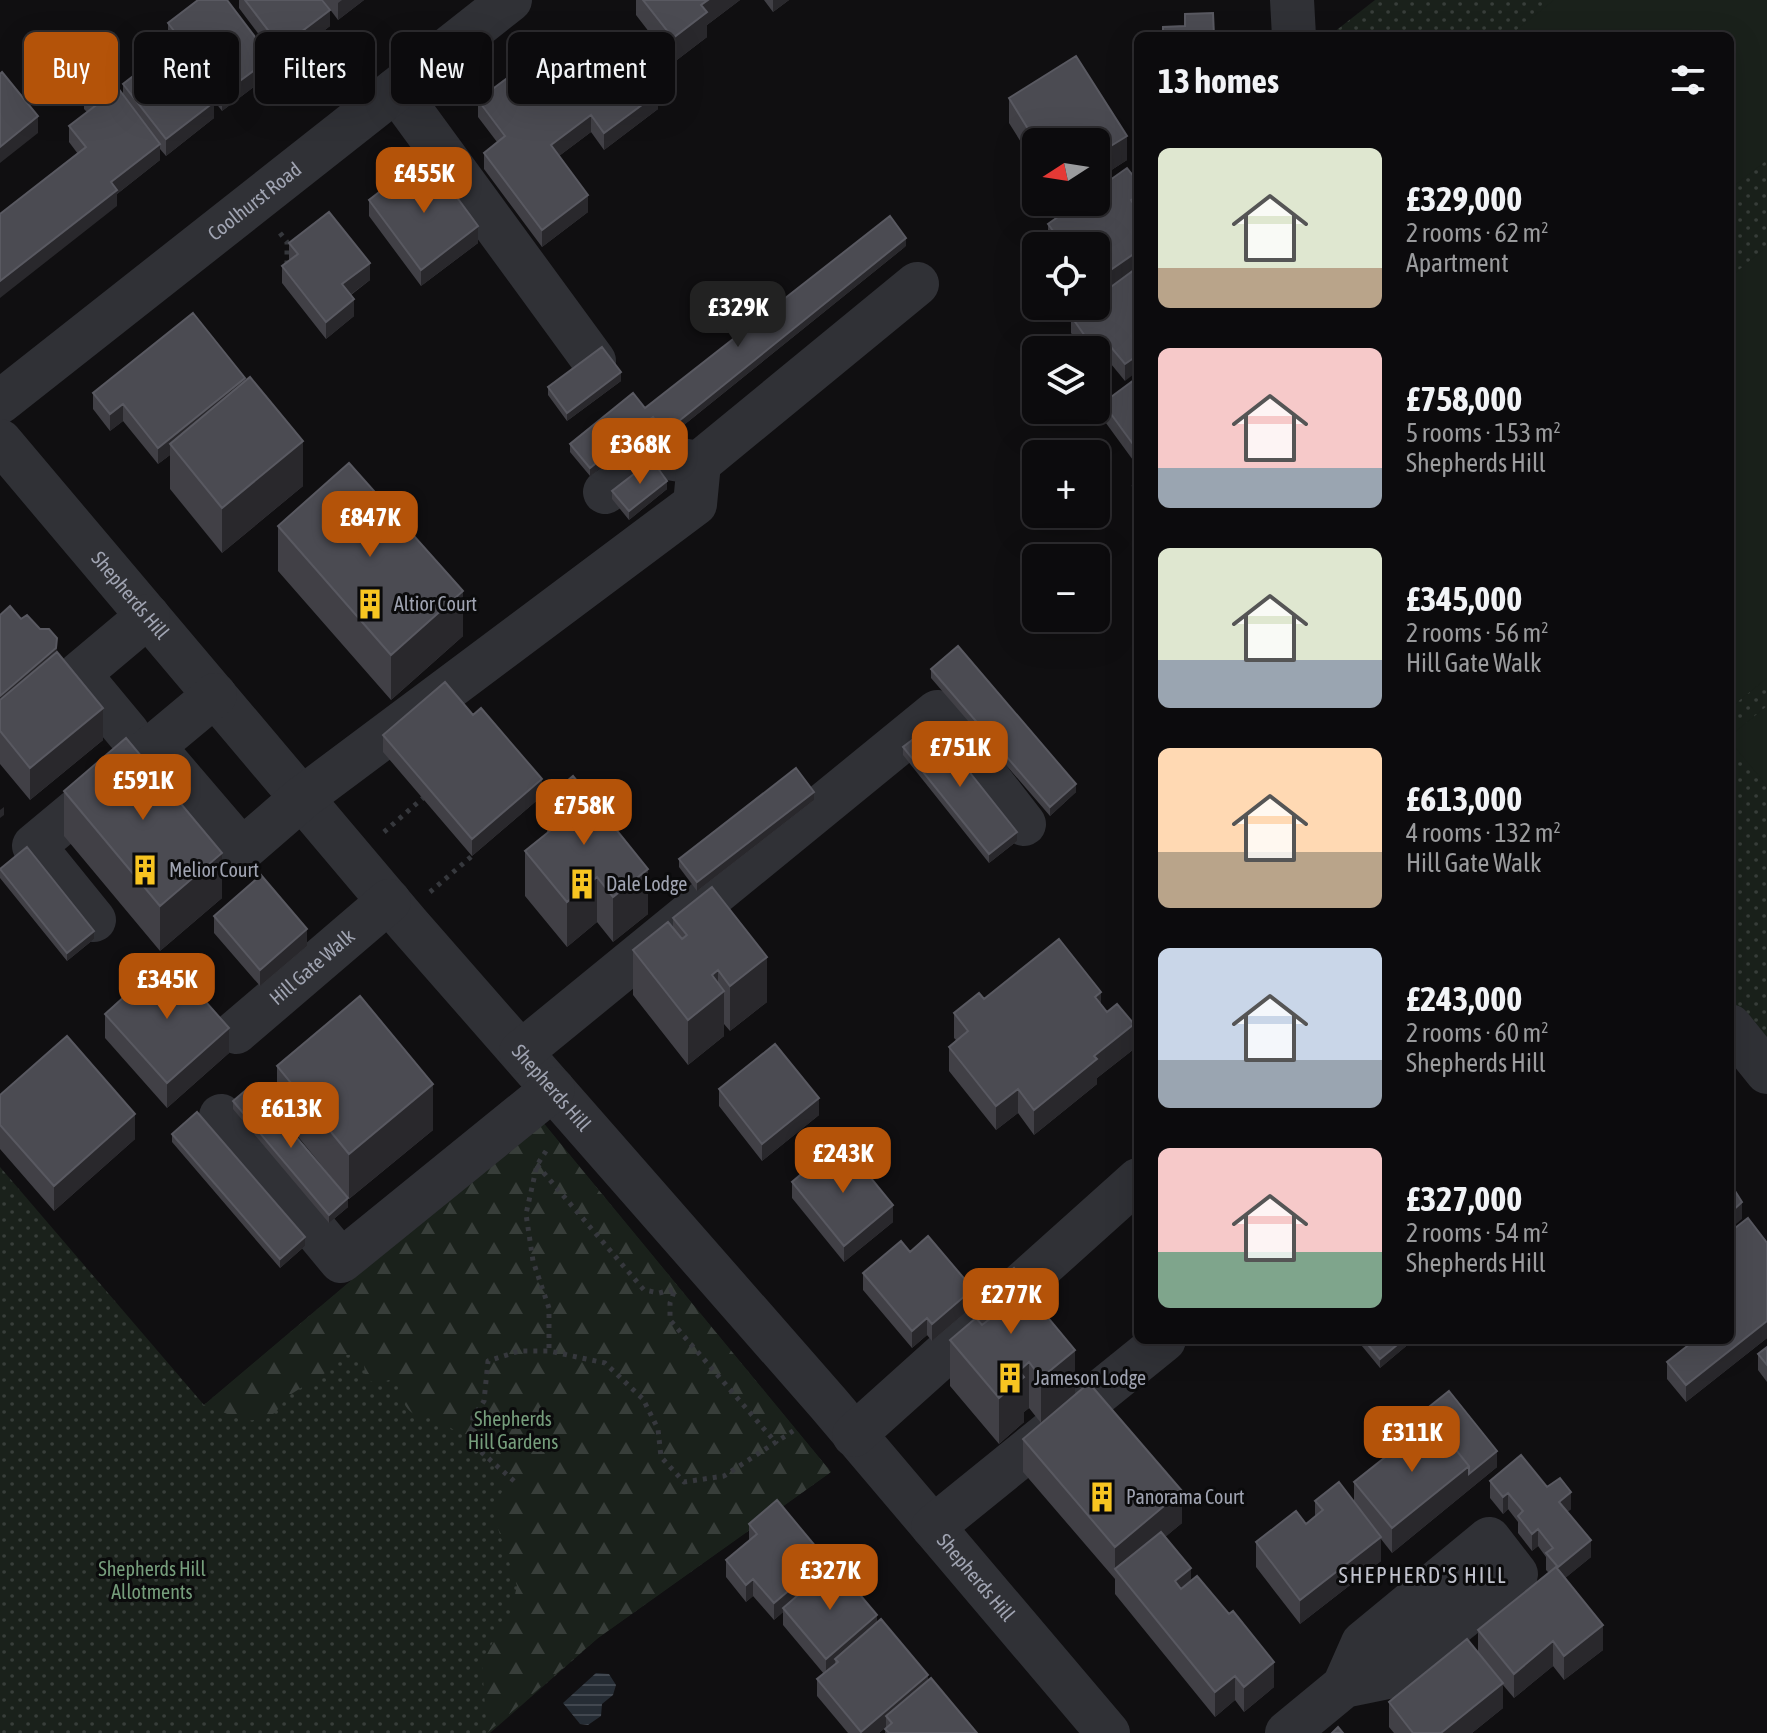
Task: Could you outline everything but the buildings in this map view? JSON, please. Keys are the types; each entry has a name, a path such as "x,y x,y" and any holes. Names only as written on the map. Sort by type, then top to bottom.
{"street":[{"name":"Coolhurst Road","path":"469,32 510,0"},
{"path":"1292,0 1294,32"},
{"name":"Coolhurst Road","path":"0,402 391,94"},
{"path":"406,104 594,361"},
{"path":"148,616 79,674 242,850 302,798 695,504 699,463 917,284"},
{"name":"Shepherds Hill","path":"0,441 353,859 854,1435 1108,1733"},
{"path":"605,492 656,456 699,463"},
{"path":"94,920 34,846 141,740 206,685"},
{"path":"521,1052 937,712 1024,824"},
{"path":"0,841 141,740"},
{"name":"Hill Gate Walk","path":"236,1032 396,909"},
{"path":"1734,1031 1767,1072"},
{"path":"221,1116 341,1261 553,1089"},
{"path":"854,1435 1134,1184"},
{"path":"933,1527 1159,1344"},
{"path":"1287,1733 1344,1686"}],"path":[{"path":"353,859 423,798"},
{"path":"396,909 472,856"},
{"path":"546,1150 537,1165 526,1214 533,1261 549,1308 549,1351"},
{"path":"514,1481 471,1443 473,1417 484,1401 488,1361 519,1351 549,1351 605,1363 643,1399 658,1429 661,1457 684,1482 724,1476 777,1444 670,1320 670,1303 675,1289 659,1293 644,1290 537,1165"}],"green space":[{"path":"1375,0 1767,0 1767,1072 1734,1031 1734,32 1334,32"},
{"path":"1554,0 1767,0 1767,160 1734,186 1734,32 1514,32"},
{"path":"1767,247 1767,678 1734,705 1734,274"},
{"path":"1767,706 1767,786 1734,746 1734,733"},
{"name":"Shepherds Hill Allotments","path":"541,1120 831,1472 598,1638 490,1733 0,1733 0,1167 204,1405"},
{"name":"Shepherds Hill Gardens","path":"541,1120 831,1472 598,1638 487,1733 482,1665 494,1639 509,1620 517,1586 493,1513 503,1489 495,1470 497,1438 487,1434 463,1434 435,1419 414,1414 402,1399 399,1387 389,1380 376,1384 365,1378 364,1362 356,1355 344,1355 330,1370 288,1396 275,1413 261,1419 246,1421 204,1405"}],"shaded area":[{"path":"596,1673 609,1674 616,1685 613,1695 602,1704 601,1716 588,1725 580,1724 563,1703"}],"place":[{"name":"Altior Court","path":"370,604"},
{"name":"Melior Court","path":"145,870"},
{"name":"Dale Lodge","path":"582,884"},
{"name":"Jameson Lodge","path":"1010,1378"},
{"name":"Panorama Court","path":"1102,1497"}],"district":[{"name":"SHEPHERD'S HILL","path":"1423,1575"}]}
